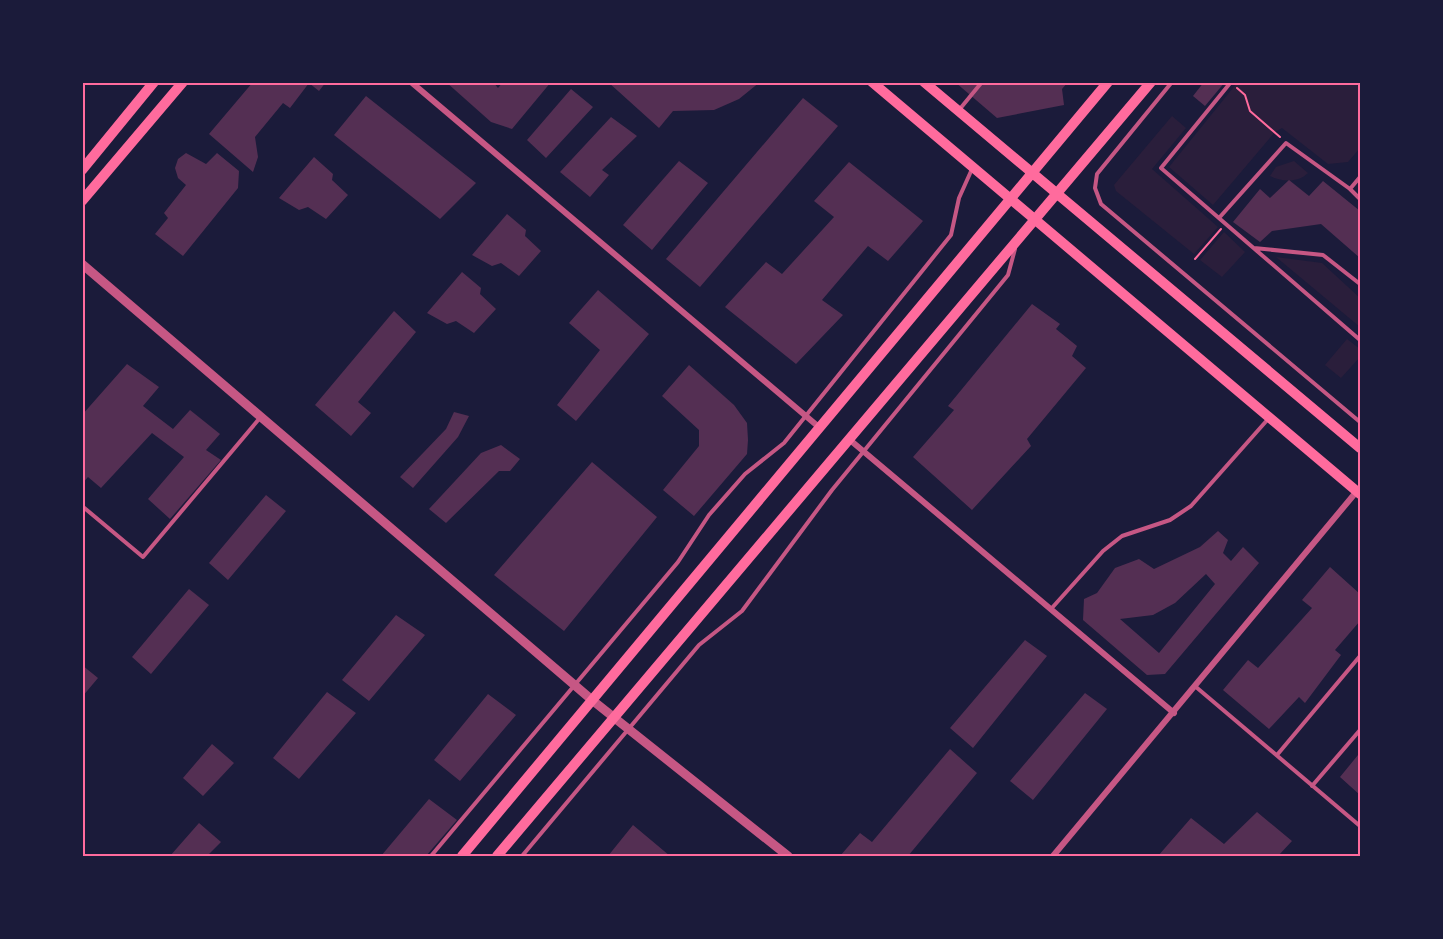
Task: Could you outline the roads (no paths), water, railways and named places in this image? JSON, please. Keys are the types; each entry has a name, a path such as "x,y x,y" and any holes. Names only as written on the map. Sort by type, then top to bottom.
{"main road":[{"path":"82,170 154,82"},
{"path":"82,201 183,82"},
{"path":"872,82 1359,492"},
{"path":"924,82 1360,448"},
{"path":"462,856 1108,82"},
{"path":"497,856 1151,82"}],"street":[{"path":"411,82 820,428"},
{"path":"82,264 592,700 788,856"},
{"path":"850,440 1174,713"},
{"path":"1053,856 1359,492"}],"lane":[{"path":"958,111 982,82"},
{"path":"1172,82 1097,174 1095,188 1101,204 1360,422"},
{"path":"1231,83 1161,168 1360,340"},
{"path":"1219,218 1286,143 1350,189 1360,199"},
{"path":"431,856 678,562 709,515 745,474 784,443 951,235 959,198 973,168"},
{"path":"1350,189 1360,177"},
{"path":"522,856 699,645 742,611 863,452 1008,275 1017,239"},
{"path":"1253,248 1323,255 1360,284"},
{"path":"82,506 143,557 261,417"},
{"path":"1051,609 1103,551 1122,536 1170,520 1191,506 1270,417"},
{"path":"1276,755 1360,656"},
{"path":"1196,687 1360,826"},
{"path":"1312,786 1360,730"}]}
